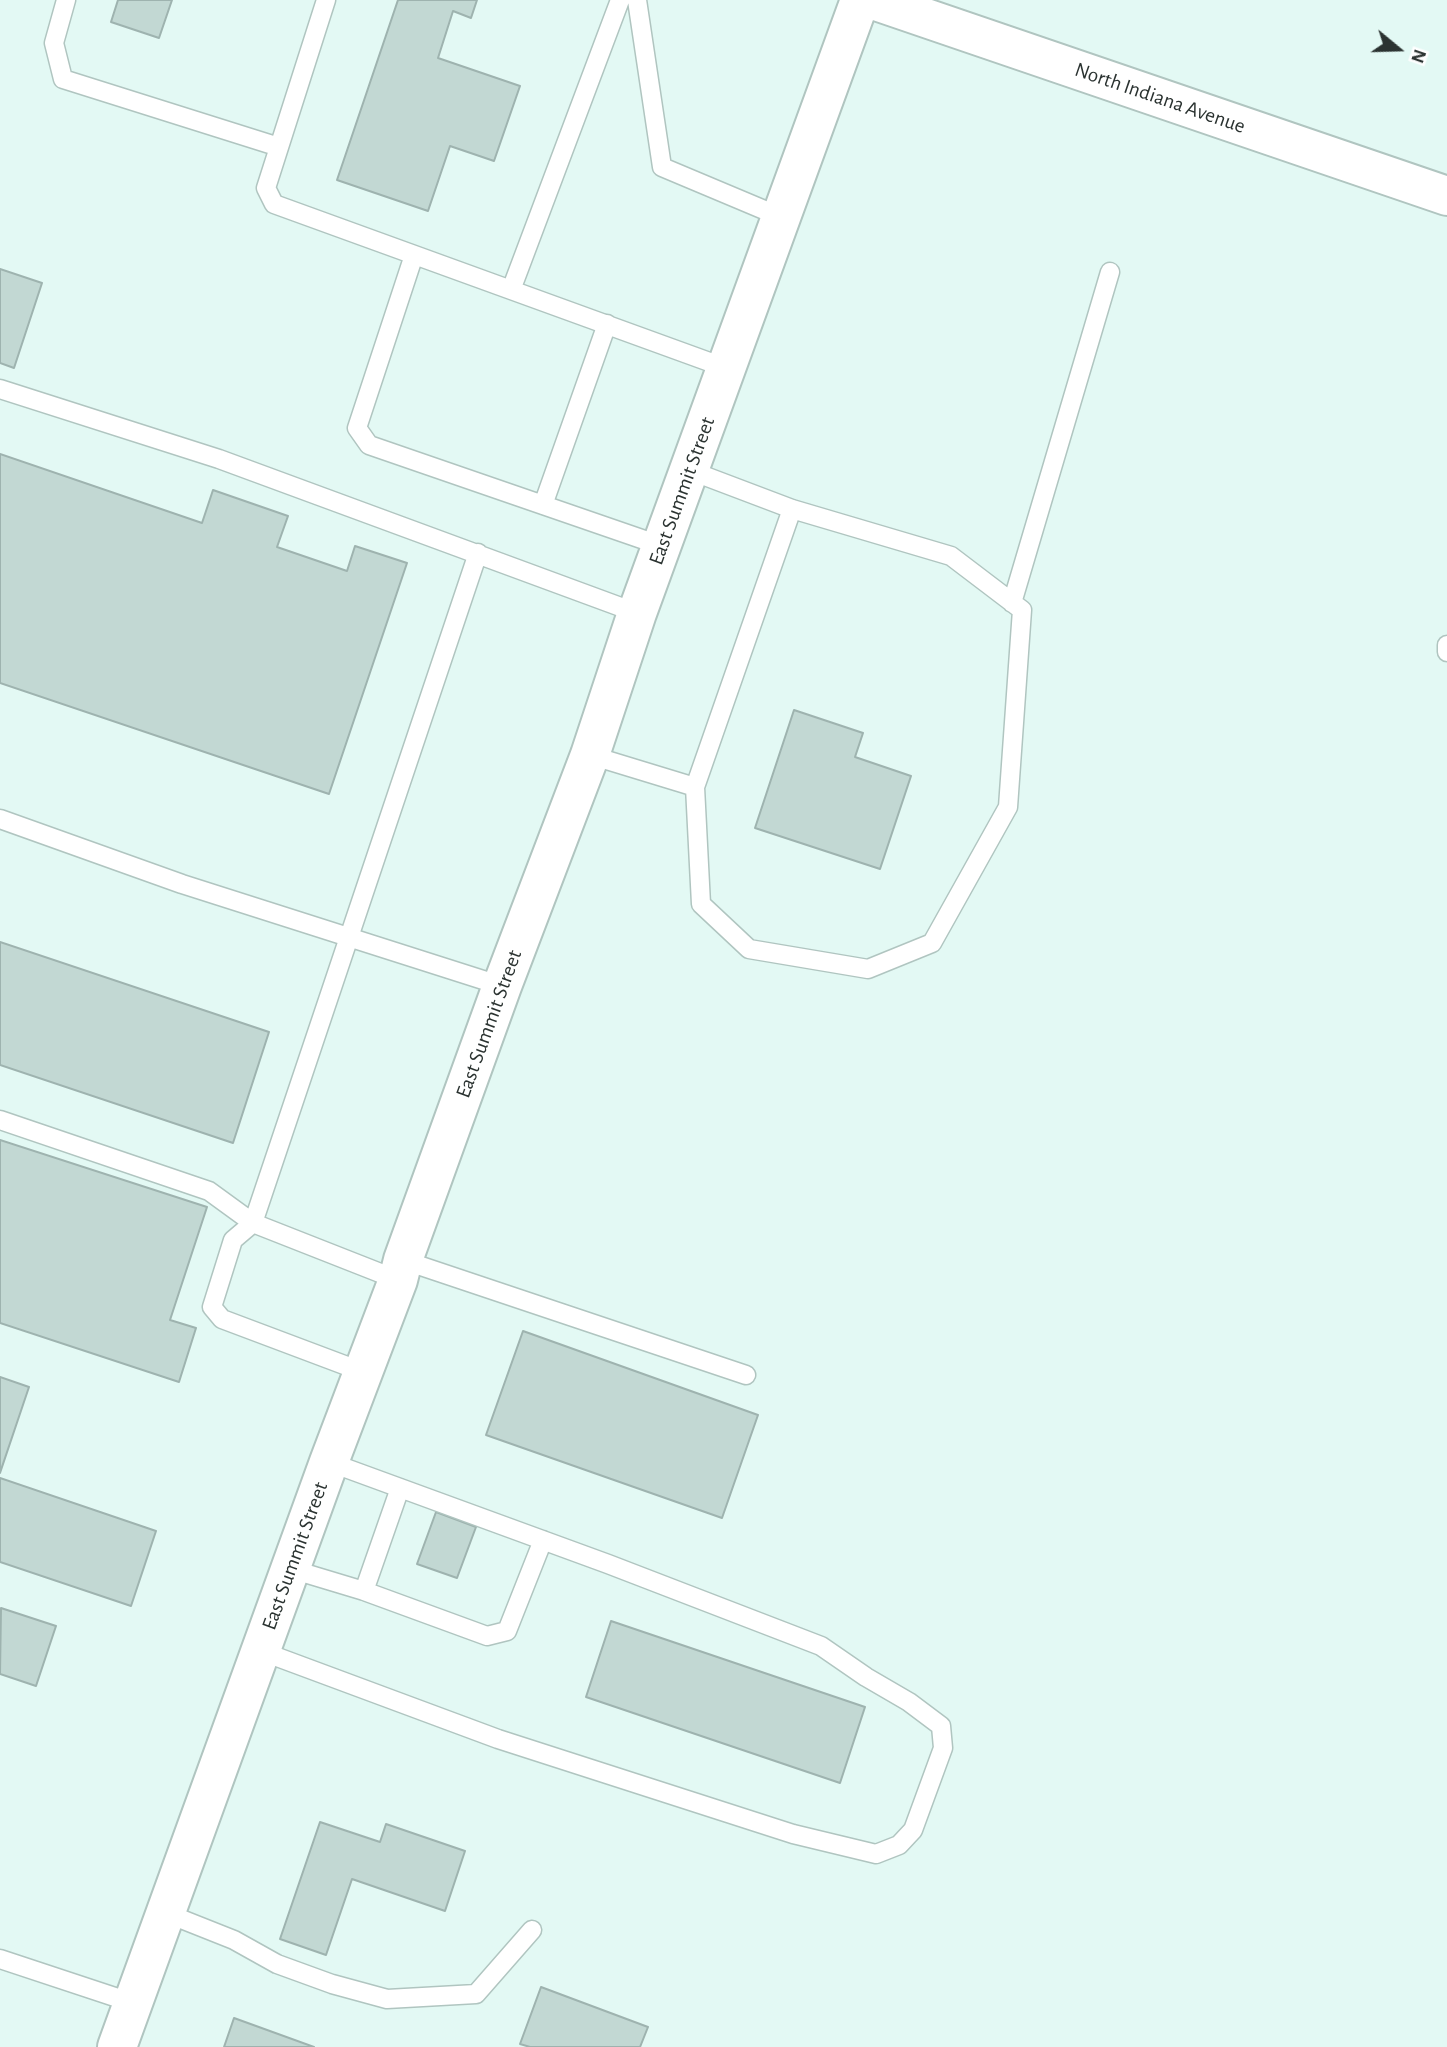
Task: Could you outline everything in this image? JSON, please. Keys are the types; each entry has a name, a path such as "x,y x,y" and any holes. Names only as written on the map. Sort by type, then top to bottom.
{"street":[{"name":"East Summit Street","path":"117,2047 502,986 590,755 637,613 860,0"},
{"name":"North Indiana Avenue","path":"873,0 1447,196"}],"lane":[{"path":"66,0 54,43 63,79 279,147"},
{"path":"326,0 266,188 274,204 726,368"},
{"path":"511,290 620,0"},
{"path":"637,0 662,167 781,217"},
{"path":"414,255 357,428 369,445 662,546"},
{"path":"1012,603 1110,272"},
{"path":"544,505 607,324"},
{"path":"0,389 219,459 637,613"},
{"path":"689,470 792,509 951,556 1022,610 1008,807 932,943 868,969 750,949 701,904 695,787 792,509"},
{"path":"363,1372 222,1319 212,1307 233,1240 253,1223 478,553"},
{"path":"1447,645 1447,652"},
{"path":"590,755 695,787"},
{"path":"0,819 182,884 502,986"},
{"path":"0,1120 209,1191 253,1223 746,1375"},
{"path":"261,1651 498,1739 793,1834 876,1854 899,1845 914,1830 943,1748 941,1726 909,1702 821,1646 330,1462"},
{"path":"364,1591 400,1488"},
{"path":"291,1569 364,1591 487,1636 507,1631 543,1540"},
{"path":"166,1913 234,1941 277,1964 332,1984 387,1999 476,1994 532,1930"},
{"path":"0,1959 133,2003"}],"building":[{"path":"118,0 172,0 159,38 111,22"},
{"path":"398,0 477,0 471,18 453,11 438,58 520,86 494,161 450,146 428,211 337,180"},
{"path":"0,269 42,283 14,368 0,363"},
{"path":"0,454 202,523 213,490 288,516 277,547 347,571 355,546 407,563 329,794 0,683"},
{"path":"794,710 863,733 855,757 911,776 880,869 755,828"},
{"path":"0,942 269,1032 233,1143 0,1065"},
{"path":"0,1140 207,1207 170,1320 196,1328 179,1382 0,1323"},
{"path":"523,1331 758,1415 722,1518 486,1435"},
{"path":"0,1377 29,1387 0,1473"},
{"path":"0,1478 156,1531 131,1606 0,1562"},
{"path":"436,1512 476,1527 457,1578 417,1564"},
{"path":"1,1608 56,1626 36,1686 0,1674"},
{"path":"611,1621 865,1707 840,1783 586,1697"},
{"path":"320,1822 380,1842 386,1824 465,1851 445,1911 352,1879 326,1955 280,1939"},
{"path":"541,1987 648,2027 640,2047 530,2047 520,2044"},
{"path":"234,2018 314,2047 224,2047"}]}
